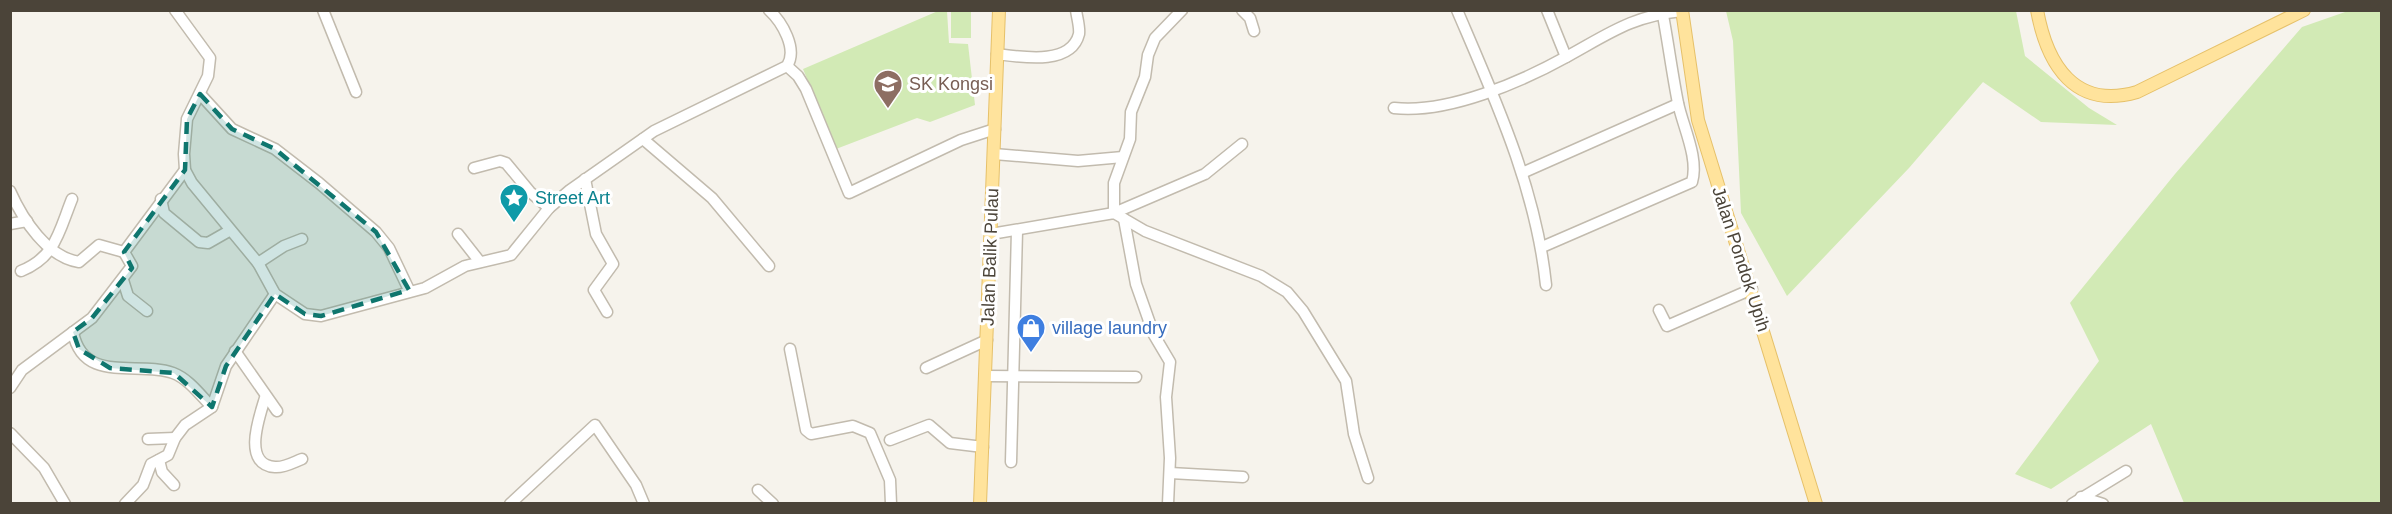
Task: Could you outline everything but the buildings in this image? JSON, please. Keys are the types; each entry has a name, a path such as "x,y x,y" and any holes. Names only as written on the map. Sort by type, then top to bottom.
{"main road":[{"name":"Jalan Balik Pulau","path":"980,504 999,10"},
{"path":"2037,10 2051,56 2064,76 2078,88 2098,96 2118,98 2137,92 2304,10"},
{"name":"Jalan Pondok Upih","path":"1682,11 1698,120 1752,289 1816,504"}],"street":[{"path":"175,10 210,58 208,76 187,119 184,138 185,170 192,183 229,231 258,263 275,294 305,314 321,316 435,284 465,266 516,252 549,208 585,179 643,139 666,124 787,66 791,55 790,45 779,22 769,10"},
{"path":"323,10 356,92"},
{"path":"997,54 1045,57 1068,50 1076,42 1080,31 1076,10"},
{"path":"1168,504 1170,458 1166,397 1170,362 1154,335 1136,284 1119,216 1114,183 1130,139 1132,104 1145,77 1151,46 1163,28 1182,10"},
{"path":"1242,10 1250,18 1254,31"},
{"path":"1457,10 1491,90 1522,173 1542,247 1546,285"},
{"path":"1547,10 1566,57"},
{"path":"1394,108 1429,107 1491,90 1566,57 1616,27 1662,12 1682,11"},
{"path":"1542,247 1690,185 1694,172 1678,104 1662,12"},
{"path":"787,66 798,76 806,89 849,192 961,140 995,129"},
{"path":"200,94 232,129 275,149 320,183 376,232 389,248 409,290"},
{"path":"1522,173 1678,104"},
{"path":"643,139 712,198 769,266"},
{"path":"991,234 1119,216 1205,174 1242,144"},
{"path":"994,154 1078,161 1123,157"},
{"path":"474,168 500,160 506,163 530,192 549,208"},
{"path":"124,252 161,199 185,170"},
{"path":"585,179 596,234 613,264 594,290 607,312"},
{"path":"10,191 27,221 51,251 62,258 79,262 99,245 124,252 132,266 92,318 22,370 10,388"},
{"path":"21,271 39,263 51,251 72,199"},
{"path":"161,199 164,213 199,242 208,243 229,231"},
{"path":"1119,216 1159,237 1261,276 1287,292 1303,311 1346,381 1354,434 1368,478"},
{"path":"10,224 27,221"},
{"path":"1011,462 1017,231"},
{"path":"458,234 480,262"},
{"path":"258,263 284,246 302,239"},
{"path":"123,280 128,296 147,311"},
{"path":"1659,310 1667,326 1752,289"},
{"path":"125,504 143,485 151,464 168,455 175,438 192,419 208,412 212,407 223,373 235,351 275,294"},
{"path":"73,332 79,349 99,365 174,373 185,380 212,407"},
{"path":"926,368 987,340"},
{"path":"790,349 806,430 811,434 853,426 870,433 890,480 891,504"},
{"path":"235,351 277,411"},
{"path":"986,376 1136,377"},
{"path":"266,398 255,434 255,446 260,458 268,465 275,467 302,459"},
{"path":"510,504 595,424 636,485 644,504"},
{"path":"890,440 928,425 950,443 982,447"},
{"path":"10,433 44,468 65,504"},
{"path":"148,440 175,438"},
{"path":"159,460 162,472 174,485"},
{"path":"2076,500 2126,471"},
{"path":"1170,473 1243,477"},
{"path":"758,490 773,504"},
{"path":"2076,500 2103,504"}],"highlighted area":[{"path":"200,94 232,129 275,149 376,232 409,290 321,316 305,314 275,294 226,366 212,407 174,373 110,368 79,349 73,332 92,318 132,268 124,252 185,170 187,119"}],"green space":[{"path":"938,11 947,11 949,43 968,44 975,105 930,122 917,118 836,149 803,69"},
{"path":"951,11 971,11 971,38 951,38"},
{"path":"1726,11 2016,11 2025,56 2089,108 2117,125 2041,122 1983,82 1909,168 1787,296 1741,213 1733,41"},
{"path":"2348,11 2381,11 2381,503 2184,503 2151,424 2051,489 2015,474 2099,361 2070,303 2175,174 2302,27"}],"place":[{"name":"SK Kongsi","path":"888,110"},
{"name":"Street Art","path":"514,224"},
{"name":"village laundry","path":"1031,354"}]}
